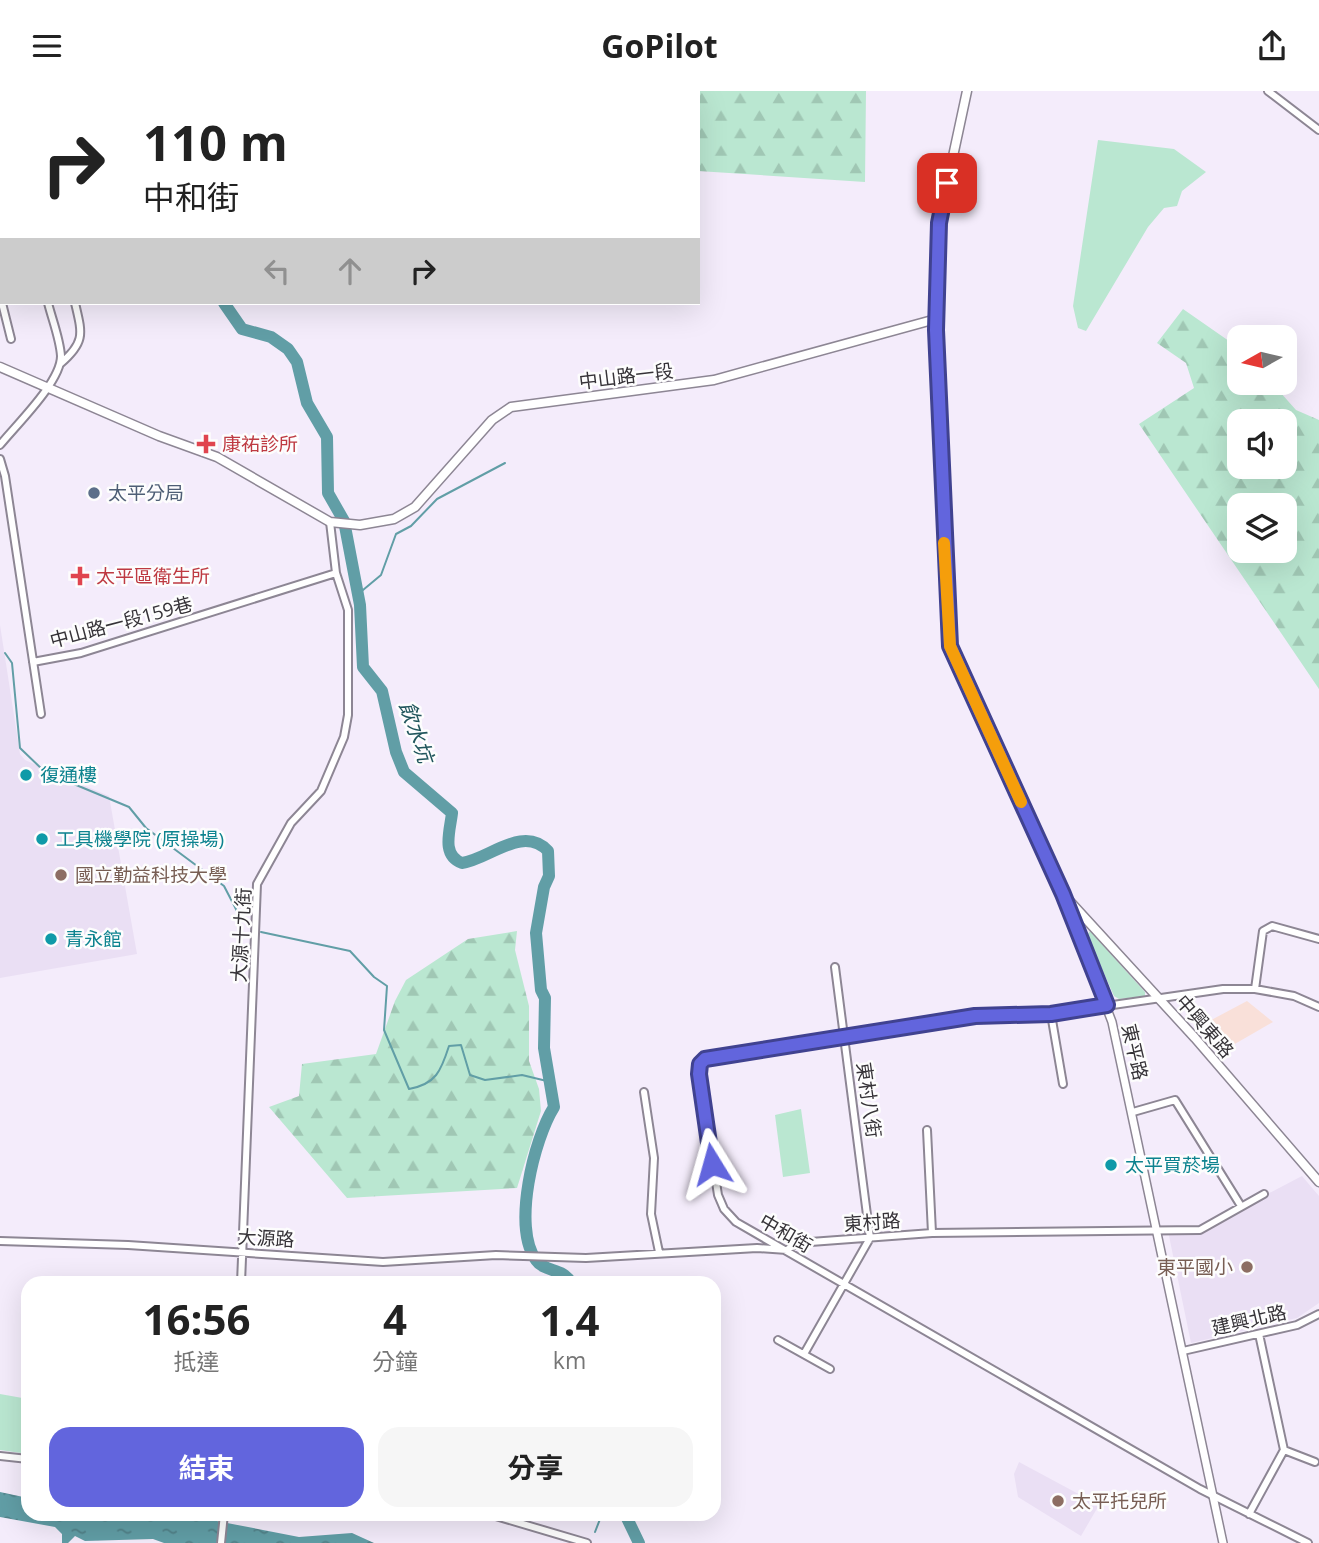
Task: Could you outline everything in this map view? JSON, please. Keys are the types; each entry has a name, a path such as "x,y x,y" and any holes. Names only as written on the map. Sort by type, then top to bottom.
{"main road":[{"name":"東平路","path":"967,91 940,217 936,319 950,646 1063,894"},
{"name":"中山路一段","path":"330,522 360,525 394,519 415,507 492,421 511,407 714,380 936,319"},
{"path":"0,367 159,436 217,457 330,522"},
{"name":"中興東路","path":"1063,894 1161,1000 1319,1182"}],"street":[{"path":"1268,91 1319,130"},
{"path":"3,305 11,339"},
{"path":"48,305 61,355 60,364"},
{"path":"0,445 48,386 60,364 81,341 75,305"},
{"path":"0,459 5,476 41,714"},
{"name":"大源十九街","path":"241,1276 257,884 292,823 321,791 344,737 350,698 346,651 348,610 336,573 330,522"},
{"name":"中山路一段159巷","path":"33,662 81,653 336,573"},
{"name":"東平路","path":"1063,894 1107,1005 1133,1112 1223,1543"},
{"path":"1255,989 1263,931 1272,926 1319,939"},
{"name":"東村八街","path":"835,967 870,1238"},
{"name":"中和街","path":"1307,1543 1214,1496 736,1222 724,1209 714,1178 700,1064 711,1056 981,1016 1051,1014 1217,990 1255,989 1294,996 1319,1007"},
{"path":"1051,1014 1062,1084"},
{"path":"644,1091 654,1158 651,1215 659,1252"},
{"path":"1133,1112 1175,1100 1241,1206"},
{"path":"926,1130 932,1233"},
{"name":"東村路","path":"549,1258 757,1248 788,1250 797,1243 932,1233 1200,1230 1264,1194"},
{"path":"804,1354 870,1238"},
{"name":"大源路","path":"0,1241 243,1252 383,1262 496,1255 549,1258"},
{"name":"建興北路","path":"1183,1351 1297,1325 1319,1314"},
{"path":"1249,1514 1283,1450 1259,1334"},
{"path":"778,1340 830,1369"},
{"path":"1283,1450 1315,1462"},
{"path":"0,1456 21,1458"},
{"path":"220,1543 223,1521"},
{"path":"513,1521 587,1543"}],"shaded area":[{"name":"國立勤益科技大學","path":"0,625 20,754 25,760 109,796 137,954 0,978"},
{"path":"1247,1001 1273,1022 1233,1045 1220,1031 1211,1038 1200,1026"},
{"name":"東平國小","path":"1302,1176 1319,1196 1319,1303 1297,1318 1191,1343 1168,1231 1200,1229"},
{"name":"太平托兒所","path":"1019,1462 1099,1505 1081,1536 1018,1497 1014,1474"}],"green space":[{"path":"700,91 866,91 865,182 700,171"},
{"path":"1098,140 1174,149 1206,172 1182,191 1177,206 1164,208 1148,227 1086,331 1078,328 1073,306"},
{"path":"1183,309 1227,340 1227,395 1283,395 1295,409 1227,409 1227,479 1297,479 1297,410 1319,420 1319,689 1233,563 1297,563 1297,493 1227,493 1227,554 1139,424 1194,388 1186,363 1157,343"},
{"path":"517,931 515,950 529,1006 529,1061 539,1089 541,1111 517,1188 347,1198 269,1107 299,1096 302,1064 376,1054 395,1001 406,980 468,939"},
{"path":"1090,931 1145,992 1145,996 1119,999 1114,996 1087,935"},
{"path":"801,1109 810,1173 783,1177 775,1115"},
{"path":"0,1394 21,1398 21,1453 0,1450"}],"water":[{"path":"0,1492 21,1496 21,1521 0,1517"},
{"path":"22,1521 217,1521 299,1537 352,1533 374,1543 164,1543 153,1539 85,1541 75,1536 68,1543 62,1543 62,1534 55,1527"}],"waterway":[{"name":"飲水坑","path":"225,305 242,329 271,337 288,349 297,362 307,403 327,437 328,493 344,521 360,605 363,667 382,691 396,752 404,772 452,813 448,842 451,854 462,863 505,846 528,841 548,851 549,876 544,887 536,933 541,990 545,998 544,1048 554,1107 546,1121 533,1161 528,1183 526,1227 529,1245 536,1260 544,1267 566,1276"},
{"path":"357,595 381,575 396,534 411,526 437,499 505,463"},
{"path":"5,653 12,663 20,748 45,772 129,807 146,828 224,886 238,913 250,924"},
{"path":"261,932 350,951 374,977 387,986 384,1030 409,1089 431,1080 440,1069 449,1046 461,1045 470,1075 485,1080 522,1075 551,1082"},
{"path":"595,1532 599,1521"},
{"name":"飲水坑","path":"628,1521 639,1543"}],"slow traffic":[{"path":"944,543 950,646 1021,802"}],"place":[{"name":"康祐診所","path":"206,444"},
{"name":"太平分局","path":"94,493"},
{"name":"太平區衛生所","path":"80,576"},
{"name":"復通樓","path":"26,775"},
{"name":"工具機學院 (原操場)","path":"42,839"},
{"name":"國立勤益科技大學","path":"61,875"},
{"name":"青永館","path":"51,939"},
{"name":"太平買菸場","path":"1111,1165"},
{"name":"東平國小","path":"1247,1267"},
{"name":"太平托兒所","path":"1058,1501"}],"route":[{"path":"712,1164 699,1074 700,1064 711,1056 975,1016 1051,1014 1107,1005 1063,894 950,646 947,628 936,330 939,223 947,183"}]}
